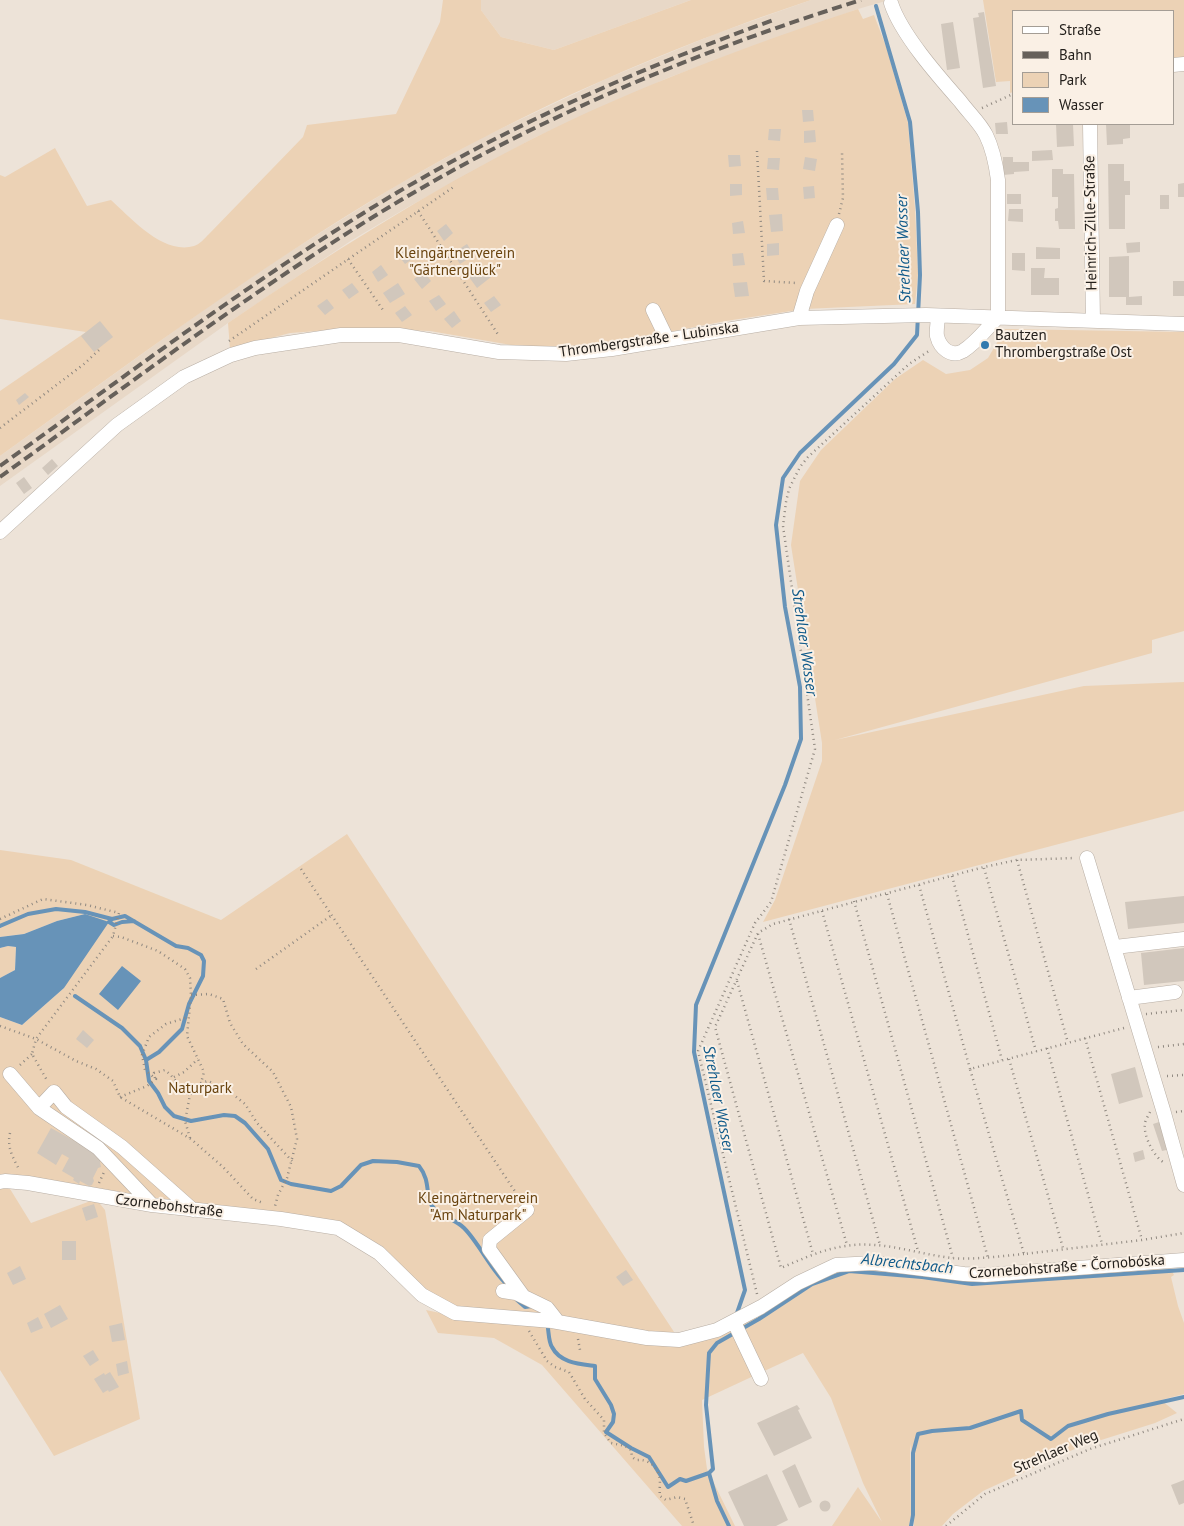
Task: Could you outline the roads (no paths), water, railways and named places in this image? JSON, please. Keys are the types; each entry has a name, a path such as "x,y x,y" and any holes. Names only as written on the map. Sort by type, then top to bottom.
{"street":[{"path":"891,3 894,14 901,25 938,76 986,134 998,180 998,318 964,350 951,354 940,344 926,316"},
{"name":"Heinrich-Zille-Straße","path":"1090,125 1093,321"},
{"path":"799,318 807,291 837,225"},
{"path":"653,310 667,339"},
{"name":"Thrombergstraße - Lubinska","path":"0,532 117,425 184,378 231,355 255,348 342,334 399,335 498,352 566,354 799,318 926,316 1184,324"},
{"path":"1087,858 1115,947 1184,1185"},
{"path":"1115,947 1184,939"},
{"path":"1129,998 1175,992"},
{"path":"10,1074 39,1108 98,1148 152,1205"},
{"path":"39,1108 54,1092 66,1107 122,1147 193,1210"},
{"name":"Czornebohstraße","path":"0,1182 28,1183 152,1205 193,1210 278,1213 338,1228"},
{"path":"527,1210 490,1240 489,1249 514,1293 546,1308 551,1321"},
{"name":"Czornebohstraße - Čornobóska","path":"338,1228 379,1252 422,1295 455,1313 551,1321 647,1338 679,1340 717,1330 736,1328 761,1307 798,1283 836,1265 874,1262 985,1275 1184,1260"},
{"path":"736,1328 761,1378"}],"water":[{"path":"85,914 109,922 64,988 22,1025 0,1017 0,978 15,970 16,947 0,948 0,937 24,934 57,921"},
{"path":"122,966 141,981 118,1010 99,994"}],"waterway":[{"name":"Strehlaer Wasser","path":"737,1313 745,1290 694,1052 696,1005 785,785 801,739 800,687 785,607 776,525 783,478 800,453 894,364 917,335 920,275 918,212 910,122 876,6"},
{"path":"0,926 28,914 56,909 85,912 112,919 125,916 176,946 188,948 201,955 204,961 203,976 189,1004 182,1029 159,1052 146,1060"},
{"path":"112,919 109,922 114,925 134,921"},
{"path":"75,996 122,1028 140,1046 146,1060 149,1081 165,1107 174,1116 191,1121 224,1115 235,1116 245,1123 268,1149 281,1180 291,1184 331,1191 341,1186 361,1165 373,1161 397,1162 419,1166 427,1182 432,1206 464,1228 476,1242 497,1274 509,1286"},
{"name":"Albrechtsbach","path":"729,1526 717,1501 709,1473 713,1469 706,1405 709,1353 717,1343 759,1319 812,1284 849,1271 922,1277 972,1284 1184,1270"},
{"path":"517,1300 525,1307 532,1306"},
{"path":"547,1323 551,1345 560,1356 571,1362 595,1366 595,1379 611,1405 614,1414 613,1422 606,1432 649,1457 668,1487 680,1479 686,1481 709,1473"},
{"path":"911,1526 913,1515 913,1453 918,1434 970,1428 1021,1411 1022,1420 1051,1439 1068,1426 1108,1414 1184,1397"}],"railway":[{"path":"0,477 198,334 298,265 401,200 456,169 568,112 625,86 742,40 861,0"},
{"path":"0,466 246,290 346,224 443,166 583,97 679,56 776,19"}],"place":[{"name":"Bautzen Thrombergstraße Ost","path":"985,345"}],"park label":[{"name":"Kleingärtnerverein \"Gärtnerglück\"","path":"455,262"},
{"name":"Naturpark","path":"200,1089"},
{"name":"Kleingärtnerverein \"Am Naturpark\"","path":"478,1208"}]}
